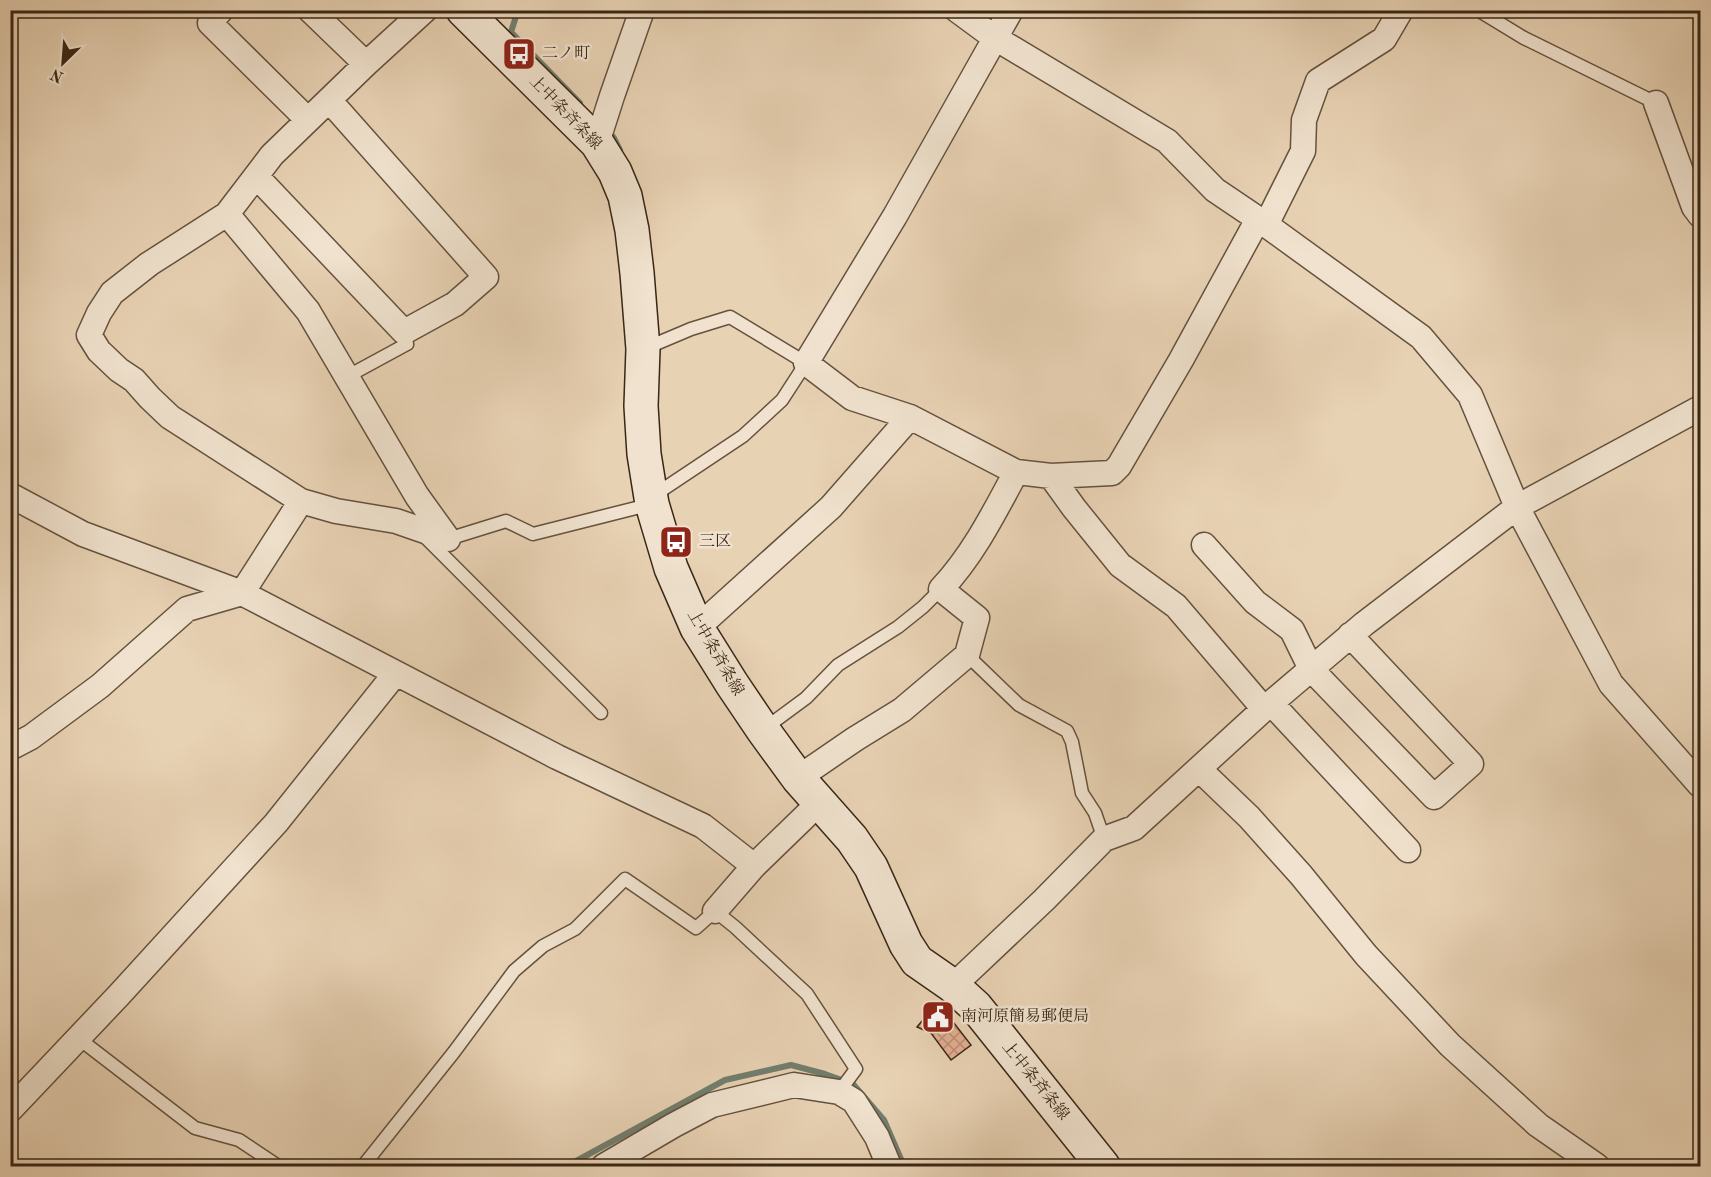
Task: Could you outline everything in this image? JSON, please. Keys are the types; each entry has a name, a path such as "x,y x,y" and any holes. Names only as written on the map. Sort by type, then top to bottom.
{"main road":[{"name":"上中条斉条線","path":"467,12 597,143 615,172 625,196 637,273 642,349 641,406 644,454 652,504 671,568 697,628 763,730 798,778 852,839 871,867 906,944 917,961 953,986 976,1007 1094,1163"}],"street":[{"path":"221,10 210,23 308,120"},
{"path":"310,10 366,64"},
{"path":"425,10 272,154 227,214 149,264 112,293 89,335 99,351 119,370 134,380 170,417 301,501 336,511 396,521 448,539"},
{"path":"597,143 642,10"},
{"path":"957,10 995,38 1167,141 1215,190 1421,337 1470,395 1517,507 1611,684 1701,785"},
{"path":"1011,10 895,216 806,363 852,398 910,417 1016,472 1051,476 1112,473 1119,466 1303,151 1304,120 1318,81 1384,39 1401,10"},
{"path":"256,176 404,332 455,304 486,278 329,100"},
{"path":"1656,103 1694,207 1701,215"},
{"path":"227,214 308,311 417,496 448,539"},
{"path":"953,986 1044,900 1104,839 1134,828 1267,706 1350,635 1517,507 1701,408"},
{"path":"697,628 831,507 910,417"},
{"path":"798,778 902,710 967,655 976,618 941,589 959,571 1016,472"},
{"path":"1051,476 1120,565 1176,606 1267,706 1408,850"},
{"path":"10,495 83,534 242,593 557,757 703,826 754,866"},
{"path":"10,748 31,737 100,686 187,609 242,593 301,501"},
{"path":"1204,545 1255,602 1292,630 1311,669 1434,796 1471,764 1350,635"},
{"path":"10,1110 276,823 394,674"},
{"path":"1199,769 1264,834 1301,875 1366,955 1450,1045 1538,1125 1598,1167"},
{"path":"715,911 754,866 819,803"},
{"path":"604,1167 712,1105 794,1085 839,1092 854,1101 877,1137 889,1167"}],"lane":[{"path":"1478,10 1524,38 1656,103"},
{"path":"448,539 506,521 533,534 652,504 662,490 743,436 782,400 806,363 730,317 691,329 642,349"},
{"path":"348,376 407,344 404,332"},
{"path":"416,528 601,713"},
{"path":"763,730 806,698 838,665 898,627 941,589"},
{"path":"967,655 1019,705 1067,731 1072,742 1082,793 1095,813 1104,839"},
{"path":"363,1167 454,1052 514,971 543,946 575,930 625,879 696,928 715,911 807,994 856,1069 839,1092"},
{"path":"78,1038 195,1128 239,1140 278,1167"}],"building":[{"path":"936,1004 947,1014 971,1045 951,1060 931,1033 917,1027"}],"waterway":[{"path":"518,10 511,32 580,103"},
{"path":"608,131 620,150"},
{"path":"567,1166 725,1080 791,1065 853,1084 884,1120 904,1166"}],"place":[{"name":"二ノ町","path":"519,54"},
{"name":"三区","path":"676,542"},
{"name":"南河原簡易郵便局","path":"938,1017"}]}
